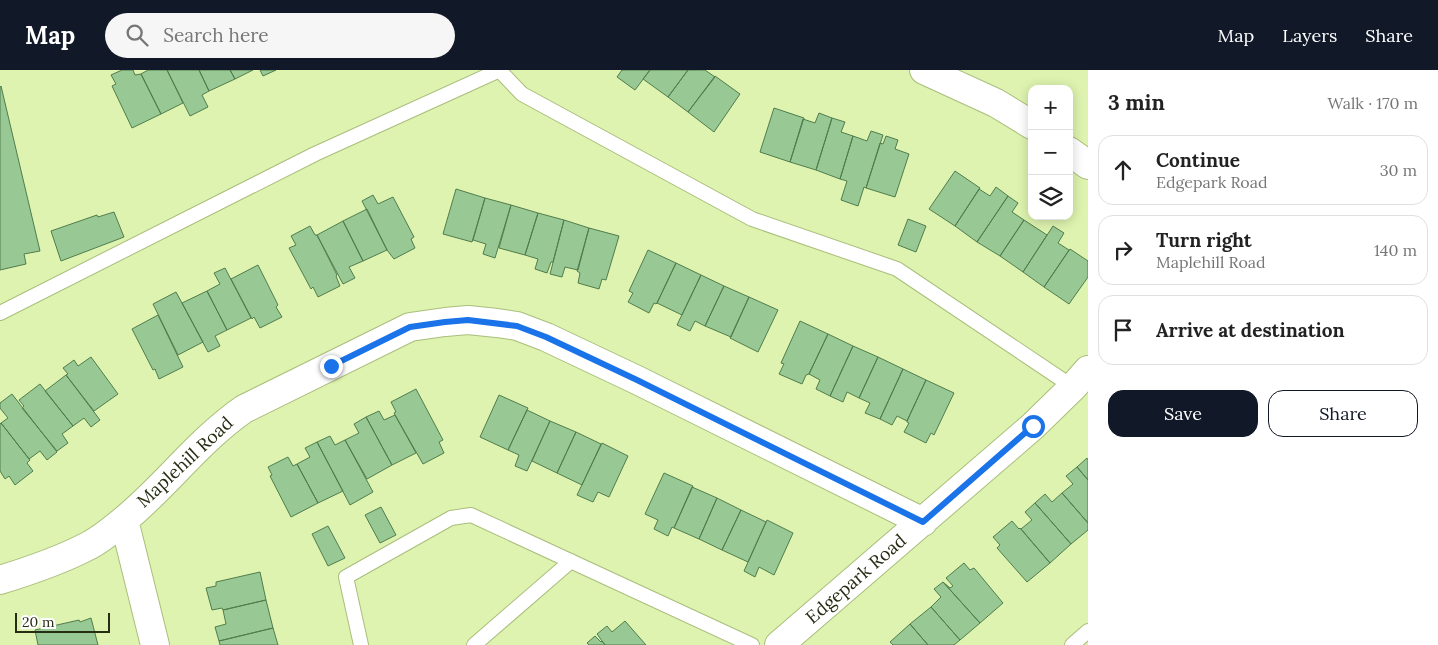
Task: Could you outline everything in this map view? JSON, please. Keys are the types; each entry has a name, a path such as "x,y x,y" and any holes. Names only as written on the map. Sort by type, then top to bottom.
{"street":[{"path":"924,70 996,104 1028,123"},
{"path":"1073,154 1088,165"},
{"name":"Maplehill Road","path":"0,580 87,547 124,520 202,442 224,423 244,410 410,327 468,320 517,326 546,337 923,522"},
{"name":"Edgepark Road","path":"778,645 1033,426 1081,379"},
{"path":"124,520 154,645"}],"lane":[{"path":"0,313 315,154 499,70 522,94 752,219 897,269 1081,379"},
{"path":"361,645 346,576 451,518 471,515 752,645"},
{"path":"474,645 571,561"},
{"path":"1072,645 1088,631"}],"building":[{"path":"122,70 133,70 135,75 141,74 161,114 132,128 112,86 116,84 111,75"},
{"path":"148,70 167,70 183,103 161,114 141,74"},
{"path":"167,70 199,70 209,91 202,95 208,107 190,116"},
{"path":"199,70 230,70 235,79 209,91"},
{"path":"230,70 253,70 235,79"},
{"path":"260,70 276,70 263,76"},
{"path":"622,70 650,70 635,90 617,77"},
{"path":"650,70 688,70 668,97 643,79"},
{"path":"688,70 705,70 715,77 688,112 668,97"},
{"path":"715,76 740,94 714,132 688,112"},
{"path":"0,87 40,251 24,254 26,264 0,270"},
{"path":"774,108 804,118 790,162 760,152"},
{"path":"819,113 832,118 816,170 790,162 803,119 815,123"},
{"path":"832,118 845,122 841,132 853,136 840,179 816,170"},
{"path":"871,131 883,135 866,188 864,187 858,206 841,200 847,181 840,179 853,136 867,141"},
{"path":"886,136 898,140 895,149 909,154 895,197 866,188 880,143 883,144"},
{"path":"955,171 980,188 955,226 929,209"},
{"path":"996,187 1008,196 977,242 955,226 979,189 990,196"},
{"path":"456,189 485,198 472,242 443,234"},
{"path":"373,195 378,204 393,197 414,237 411,239 415,248 394,259 387,250 362,201"},
{"path":"1008,196 1018,203 1012,212 1024,220 1000,256 977,242"},
{"path":"485,198 511,205 495,258 483,254 486,244 473,240"},
{"path":"511,205 538,213 525,255 499,248"},
{"path":"367,209 387,250 363,261 343,221"},
{"path":"114,212 124,237 61,261 51,231 97,215 98,217"},
{"path":"538,213 564,220 553,262 551,262 547,273 535,269 538,259 525,255"},
{"path":"908,219 926,226 916,252 898,245"},
{"path":"564,220 589,228 578,270 565,267 562,277 550,274"},
{"path":"1024,220 1047,235 1023,272 1000,256"},
{"path":"343,221 363,261 349,267 355,278 343,284 317,235"},
{"path":"310,226 315,235 317,235 337,275 340,286 318,297 313,287 311,289 289,248 296,245 291,236"},
{"path":"1053,226 1064,233 1058,243 1069,250 1044,287 1023,272"},
{"path":"589,228 619,236 606,280 602,279 599,289 578,283 580,273 577,271"},
{"path":"1070,249 1088,261 1088,277 1069,304 1044,287"},
{"path":"648,250 676,263 657,303 654,303 649,313 628,302 633,293 629,291"},
{"path":"676,263 701,275 682,315 657,303"},
{"path":"258,265 282,317 260,328 254,317 252,319 231,279"},
{"path":"225,268 251,318 227,330 207,291 220,284 214,273"},
{"path":"701,275 724,286 705,326 695,321 690,331 677,325"},
{"path":"724,286 749,297 731,337 705,326"},
{"path":"207,291 227,330 215,336 220,346 208,352 182,303"},
{"path":"176,292 203,342 178,355 153,304"},
{"path":"749,297 778,310 758,352 730,338"},
{"path":"158,315 183,367 159,379 132,329"},
{"path":"800,321 828,334 809,374 806,375 802,384 779,374 784,364 781,363"},
{"path":"828,334 853,346 830,396 816,389 820,380 809,374"},
{"path":"853,346 878,357 859,398 847,392 843,402 830,396"},
{"path":"91,357 118,394 94,411 66,375 68,374 63,368 74,360 78,366"},
{"path":"878,357 903,369 880,419 865,413 870,403 859,398"},
{"path":"903,369 926,380 907,421 897,416 892,425 880,419"},
{"path":"66,375 100,420 91,427 84,418 73,426 45,391"},
{"path":"926,380 954,393 934,435 931,433 926,443 904,432 909,423 907,421"},
{"path":"40,384 73,426 62,434 68,443 57,451 22,408 24,406 19,400"},
{"path":"416,389 443,440 439,442 444,453 423,464 395,415 394,413 396,412 391,402"},
{"path":"12,394 57,452 47,460 40,451 29,459 1,423 8,418 0,408 0,403"},
{"path":"499,395 528,408 508,450 480,437"},
{"path":"527,410 550,421 527,471 515,466 519,455 508,450"},
{"path":"379,411 384,420 395,415 416,453 392,465 366,417"},
{"path":"366,417 392,465 367,479 345,440 359,433 354,424"},
{"path":"550,421 576,432 557,473 532,461"},
{"path":"1,423 30,460 27,463 33,471 15,485 9,476 5,479 0,471"},
{"path":"576,432 601,444 582,485 557,473"},
{"path":"330,436 335,445 345,440 373,492 350,505 317,442"},
{"path":"317,442 343,491 318,503 297,464 310,457 305,448"},
{"path":"602,443 628,456 609,497 598,492 593,502 577,495"},
{"path":"288,457 293,466 297,464 318,503 291,517 270,476 272,475 268,467"},
{"path":"1087,458 1088,460 1088,480 1077,467"},
{"path":"1077,467 1088,480 1088,523 1062,493 1073,484 1066,476"},
{"path":"664,473 693,486 674,528 672,527 668,536 654,529 658,520 645,514"},
{"path":"692,487 717,498 699,539 674,528"},
{"path":"1062,493 1088,523 1088,530 1071,544 1035,503 1045,494 1052,502"},
{"path":"717,498 741,510 722,550 699,539"},
{"path":"1035,503 1071,544 1050,563 1021,529 1032,520 1025,512"},
{"path":"381,507 396,535 380,543 365,515"},
{"path":"741,510 766,522 748,562 722,550"},
{"path":"767,520 793,533 774,575 759,567 755,577 744,571"},
{"path":"1012,521 1050,563 1027,582 997,548 1000,545 993,537"},
{"path":"328,526 345,558 328,566 312,534"},
{"path":"964,563 970,570 974,568 1003,603 980,623 943,582 950,588 953,586 946,578"},
{"path":"260,572 266,600 223,610 222,608 212,610 206,588 216,586 216,582"},
{"path":"943,582 980,623 960,640 931,607 941,597 934,589"},
{"path":"266,600 273,628 219,641 215,627 226,624 223,610"},
{"path":"931,607 960,640 954,645 928,645 910,624"},
{"path":"91,618 98,645 38,645 35,630 79,620 80,622"},
{"path":"625,621 646,645 605,645 597,634 607,626 612,632"},
{"path":"910,624 928,645 893,645 890,642"},
{"path":"273,628 278,645 220,645 219,641"},
{"path":"595,636 605,645 589,645 587,643"}],"route":[{"path":"331,366 410,327 468,320 517,326 546,337 637,380 923,522 1033,426"}]}
